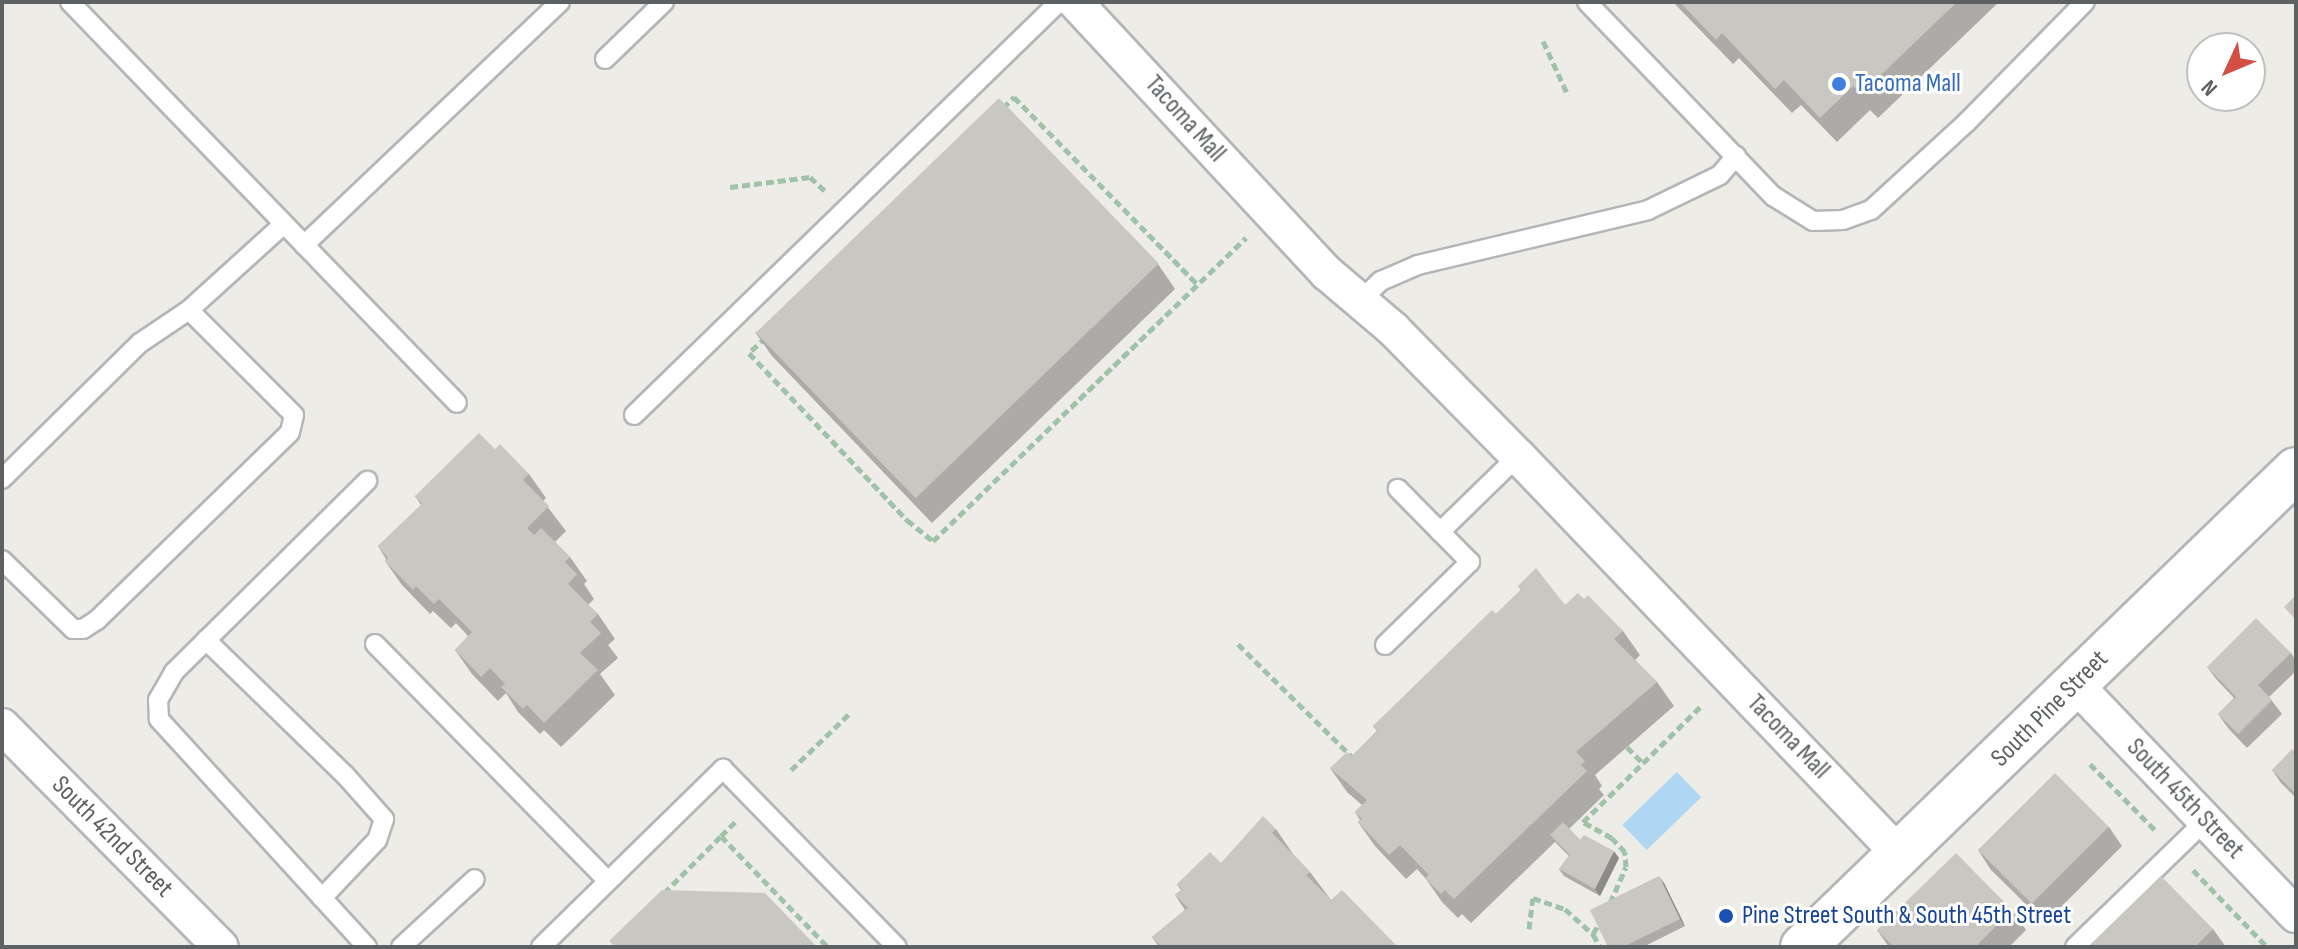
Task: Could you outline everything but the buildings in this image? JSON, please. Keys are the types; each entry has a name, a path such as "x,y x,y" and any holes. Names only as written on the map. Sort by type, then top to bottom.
{"main road":[{"name":"South Pine Street","path":"1803,947 2296,470"}],"street":[{"name":"Tacoma Mall","path":"1075,2 1327,273 1361,300 1518,456 1899,854"},
{"name":"South 45th Street","path":"2074,683 2294,910"},
{"name":"South 42nd Street","path":"2,726 221,947"}],"lane":[{"path":"70,2 457,403"},
{"path":"304,245 560,2"},
{"path":"605,59 664,2"},
{"path":"634,415 1059,2"},
{"path":"1587,2 1790,210 1813,221 1857,217 1890,194 1967,122 2085,2"},
{"path":"1361,300 1381,281 1418,265 1648,210 1720,175 1736,156"},
{"path":"2,479 140,343 189,310 284,224"},
{"path":"2,560 73,629 83,629 97,620 290,432 294,415 189,310"},
{"path":"1440,532 1518,456"},
{"path":"367,481 174,672 158,700 159,719 367,947"},
{"path":"1385,645 1470,562 1398,489"},
{"path":"206,640 345,775 384,819 377,840 322,898"},
{"path":"375,644 608,881"},
{"path":"541,947 723,769 897,947"},
{"path":"2075,947 2206,820"},
{"path":"401,947 475,879"}],"path":[{"path":"1543,41 1568,95"},
{"path":"992,119 1014,97 1198,285"},
{"path":"730,187 810,177 844,211"},
{"path":"771,332 749,353 907,520 933,541 1247,237"},
{"path":"1238,644 1351,756"},
{"path":"1593,934 1626,867 1625,852 1612,838 1583,822 1701,706"},
{"path":"791,770 849,714"},
{"path":"1627,747 1643,763"},
{"path":"655,903 739,819"},
{"path":"721,836 828,947"},
{"path":"1529,929 1533,898 1565,909 1593,934 1600,947"}],"water":[{"path":"1677,772 1701,797 1647,850 1622,825"}],"place":[{"name":"Tacoma Mall","path":"1839,84"},
{"name":"Pine Street South & South 45th Street","path":"1726,916"}]}
